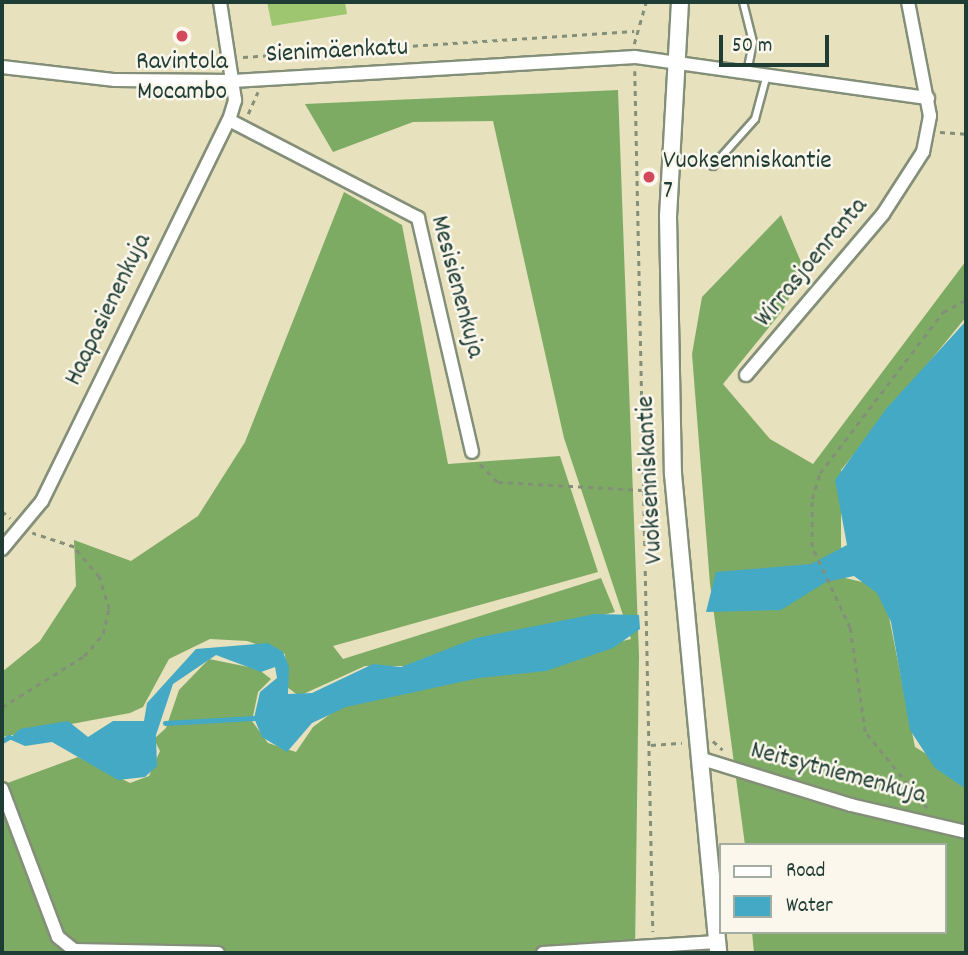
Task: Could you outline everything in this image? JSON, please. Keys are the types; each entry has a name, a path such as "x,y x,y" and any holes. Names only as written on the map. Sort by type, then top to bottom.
{"street":[{"name":"Haapasienenkuja","path":"2,549 22,530 229,120 233,81 220,2"},
{"name":"Vuoksenniskantie","path":"680,2 674,65 668,341 683,611 717,948"},
{"path":"908,2 928,98 930,131"},
{"name":"Sienimäenkatu","path":"2,67 115,80 233,81 635,57 747,76 928,98"},
{"name":"Mesisienenkuja","path":"229,120 418,218 472,452"},
{"name":"Wirrasjoenranta","path":"746,375 883,214 930,131"},
{"name":"Neitsytniemenkuja","path":"699,758 966,832"},
{"path":"2,789 58,937 74,950 218,953"},
{"path":"543,953 653,946 717,948"}],"lane":[{"path":"743,2 753,41 747,76"},
{"path":"713,166 755,119 766,78"}],"path":[{"path":"646,2 634,31 653,946"},
{"path":"215,59 634,31"},
{"path":"930,131 966,134"},
{"path":"942,826 865,732 850,628 812,547 820,473 943,312 966,300"},
{"path":"472,452 498,482 642,490"},
{"path":"2,707 84,656 103,634 109,609 99,578 74,547 22,530"}],"green space":[{"path":"267,2 345,2 347,14 272,26"},
{"path":"618,90 639,656 635,953 2,953 2,785 78,757 130,783 149,776 160,751 154,739 166,728 179,690 209,659 258,669 271,679 258,692 252,721 268,743 296,752 313,727 341,706 631,639 564,438 493,121 413,122 333,152 305,104"},
{"path":"344,192 402,225 448,464 560,456 598,572 333,646 343,659 601,578 615,612 511,637 435,666 365,666 299,696 287,687 285,654 247,641 210,639 169,659 143,707 130,713 2,737 2,672 40,641 76,586 74,540 131,561 198,516 245,442"},
{"path":"781,215 804,269 783,310 723,384 770,439 813,464 966,261 966,317 841,470 841,577 883,587 915,747 966,778 966,953 754,953 752,934 947,934 947,843 745,843 710,584 692,354 702,297"}],"water":[{"path":"966,321 966,789 935,768 910,730 891,622 877,593 854,576 826,582 781,610 706,612 716,572 811,564 847,545 835,480 886,409"},
{"path":"595,614 639,615 640,629 613,648 546,671 479,678 346,707 312,723 287,752 262,737 254,718 260,692 277,678 275,667 261,672 216,655 173,684 156,735 157,766 145,777 118,780 52,742 25,746 9,739 20,729 68,721 88,737 113,721 144,721 147,703 196,649 268,643 283,652 289,667 288,694 312,693 373,664 401,667 476,638"}],"waterway":[{"path":"165,723 254,718"},
{"path":"2,741 9,737"}],"place":[{"name":"Ravintola Mocambo","path":"182,36"},
{"name":"Vuoksenniskantie 7","path":"649,177"}]}
